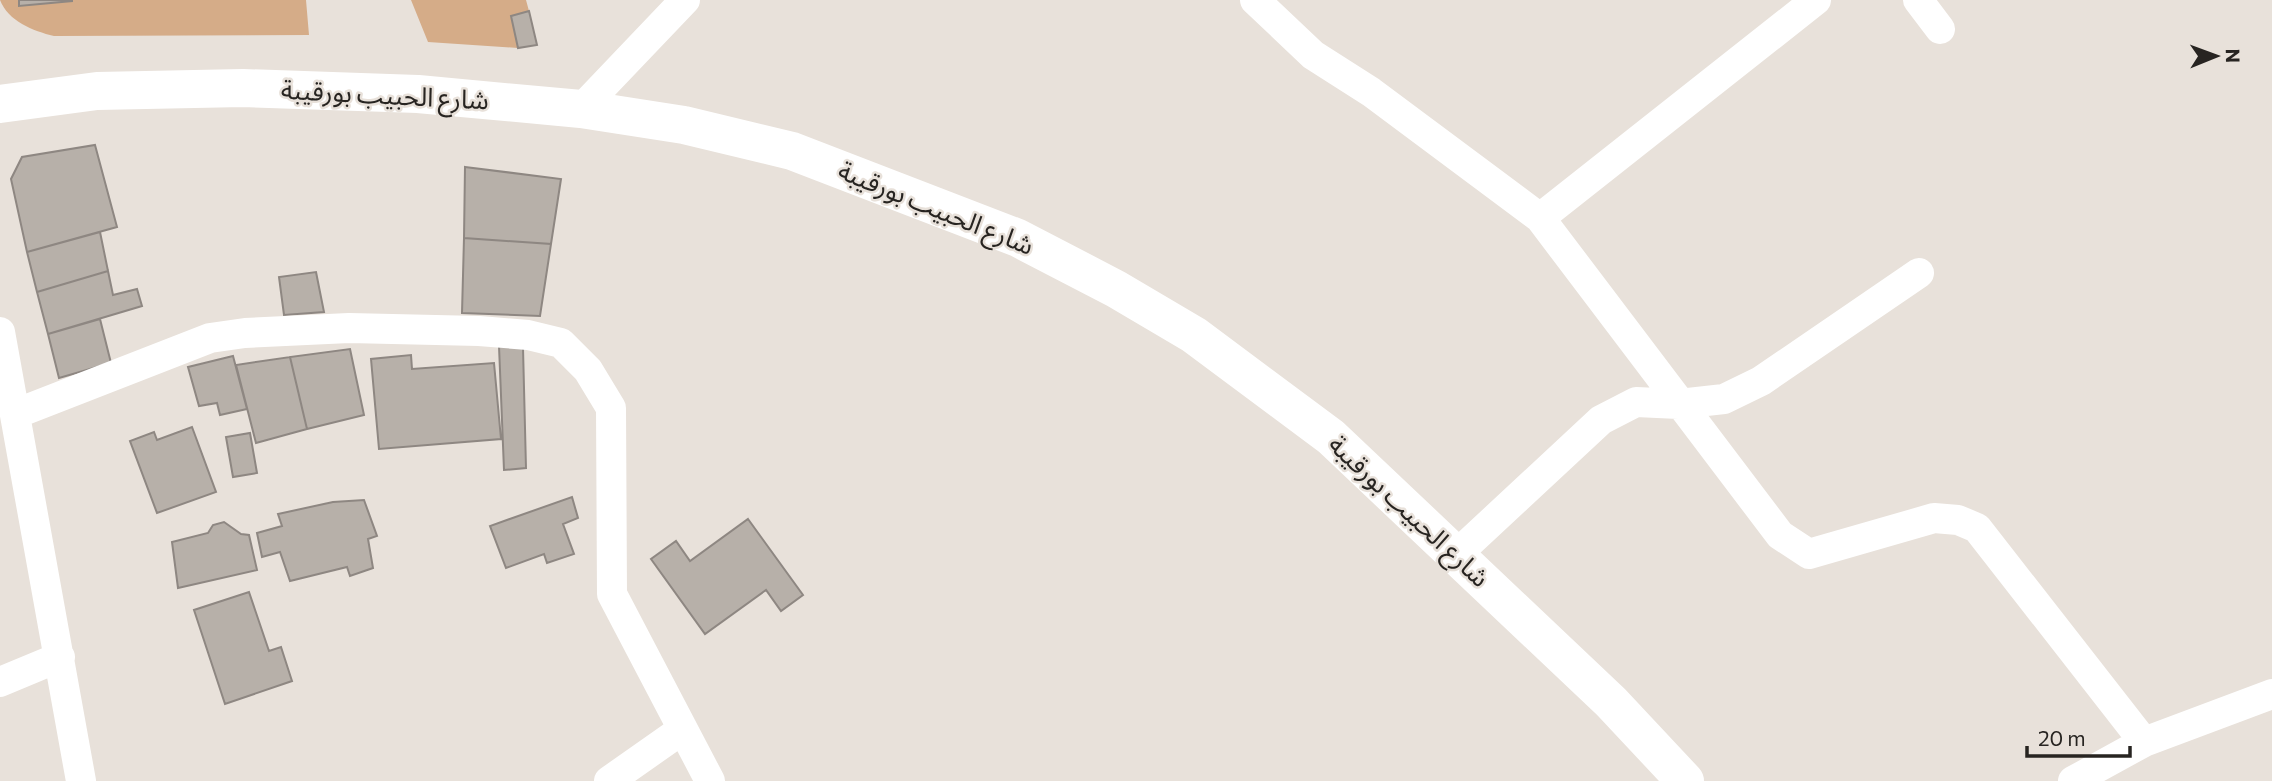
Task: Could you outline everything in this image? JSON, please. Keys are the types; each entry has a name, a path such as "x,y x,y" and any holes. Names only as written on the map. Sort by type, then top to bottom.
{"street":[{"path":"581,109 685,0"},
{"path":"1255,0 1313,55 1370,92 1540,218 1780,535 1809,555 1934,518 1958,520 1977,528 2144,742"},
{"path":"1540,218 1816,0"},
{"path":"1918,0 1941,29"},
{"name":"شارع الحبيب بورقيبة","path":"0,104 96,91 243,88 418,94 581,109 684,125 792,151 1018,238 1116,289 1194,335 1331,437 1611,702 1685,781"},
{"path":"1457,554 1601,420 1636,402 1679,404 1724,399 1761,381 1919,273"},
{"path":"15,414 210,338 245,333 349,328 480,331 528,335 561,343 588,370 611,408 612,594 710,781"},
{"path":"0,332 81,781"},
{"path":"0,682 60,657"},
{"path":"2073,781 2144,742 2272,694"},
{"path":"609,781 683,729"}],"shaded area":[{"path":"0,0 306,0 309,35 54,36 30,28 15,19"},
{"path":"411,0 526,0 529,11 512,16 518,48 428,42"}],"building":[{"path":"19,0 72,0 72,1 19,6"},
{"path":"529,11 537,45 518,48 511,16"},
{"path":"95,145 117,227 27,252 11,179 22,157"},
{"path":"465,167 561,179 551,244 464,238"},
{"path":"100,232 108,271 37,292 27,252"},
{"path":"464,238 551,244 540,316 462,313"},
{"path":"108,271 113,295 137,289 142,306 48,334 37,292"},
{"path":"316,272 324,312 284,315 279,277"},
{"path":"100,319 111,363 59,378 48,334"},
{"path":"499,346 523,348 526,468 504,470"},
{"path":"350,349 364,415 307,429 290,357"},
{"path":"411,355 412,369 494,363 501,439 379,449 371,359"},
{"path":"233,356 247,409 220,415 217,403 199,406 188,367"},
{"path":"290,357 307,429 256,443 236,365"},
{"path":"192,427 216,492 157,513 130,441 154,432 157,440"},
{"path":"250,433 257,473 233,477 226,437"},
{"path":"572,497 578,518 563,524 574,554 547,563 544,554 506,568 490,526"},
{"path":"364,500 377,536 368,539 373,568 350,576 347,567 290,581 280,552 262,557 257,533 282,526 278,514 333,502"},
{"path":"748,519 803,595 781,611 766,590 705,634 651,559 676,541 690,561"},
{"path":"224,522 241,534 249,535 257,570 178,588 172,542 208,533 213,525"},
{"path":"249,592 269,651 281,647 292,681 225,704 194,610"}]}
